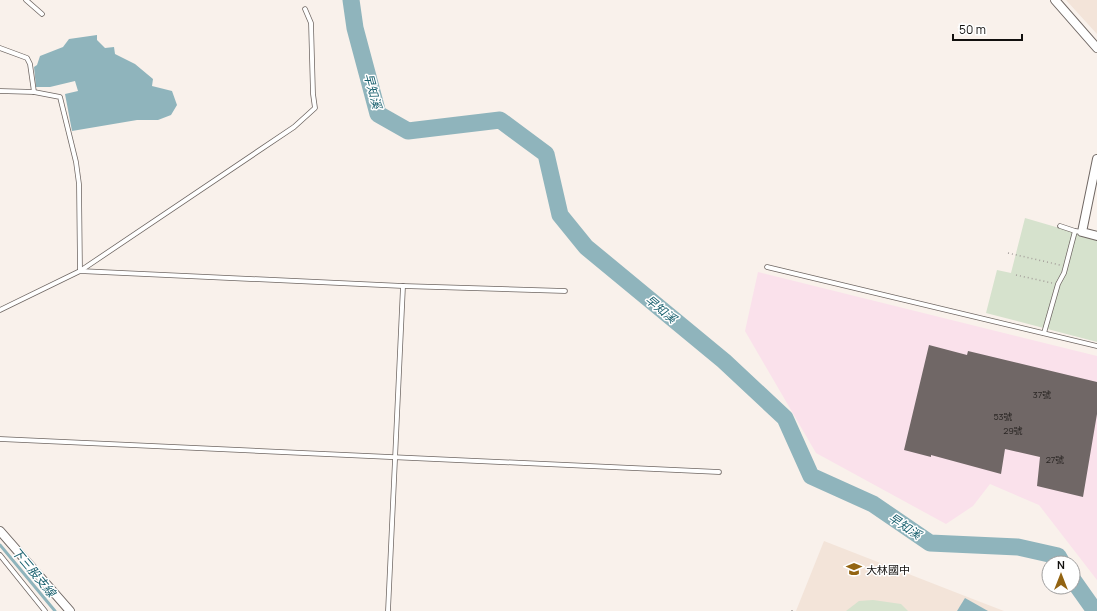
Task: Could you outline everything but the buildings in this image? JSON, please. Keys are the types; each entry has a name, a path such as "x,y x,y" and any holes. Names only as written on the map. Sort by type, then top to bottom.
{"street":[{"path":"1054,0 1097,48"},
{"path":"1097,159 1079,232 1097,236"},
{"path":"0,531 70,611"}],"lane":[{"path":"26,0 42,14"},
{"path":"0,310 80,271 294,127 315,108 313,94 311,23 304,9"},
{"path":"0,48 27,58 30,64 34,92"},
{"path":"0,91 34,92 60,97 77,169 80,271"},
{"path":"1044,333 1058,284 1079,232 1060,226"},
{"path":"767,267 1097,346"},
{"path":"80,271 403,286 565,291"},
{"path":"388,611 403,286"},
{"path":"0,439 719,472"},
{"path":"0,555 45,611"}],"path":[{"path":"1008,253 1066,266"},
{"path":"1016,275 1058,284"}],"shaded area":[{"path":"1066,0 1097,0 1097,34"},
{"path":"758,272 1097,356 1097,580 1081,559 1081,555 1078,555 1039,505 990,484 973,506 946,524 816,453 745,331"},
{"name":"大林國中","path":"824,541 965,596 1004,611 796,611"}],"green space":[{"path":"1025,218 1097,239 1097,342 986,313 997,270 1011,273"},
{"path":"873,600 901,604 908,611 846,611 859,601"}],"water":[{"path":"97,35 97,40 105,48 114,47 115,54 135,64 153,79 152,86 172,91 177,105 171,115 158,120 137,120 72,131 65,94 78,91 75,81 50,87 36,87 34,67 37,65 40,56 63,47 69,39"},
{"path":"965,598 988,611 957,611"}],"waterway":[{"name":"早知溪","path":"351,0 355,28 378,114 408,131 500,120 546,154 560,215 586,247 724,361 785,418 811,476 873,504 930,543 1018,547 1054,555"},
{"name":"下三股支線","path":"0,545 55,611"},
{"name":"早知溪","path":"1081,591 1095,611"}],"place":[{"name":"大林國中","path":"854,569"}]}
